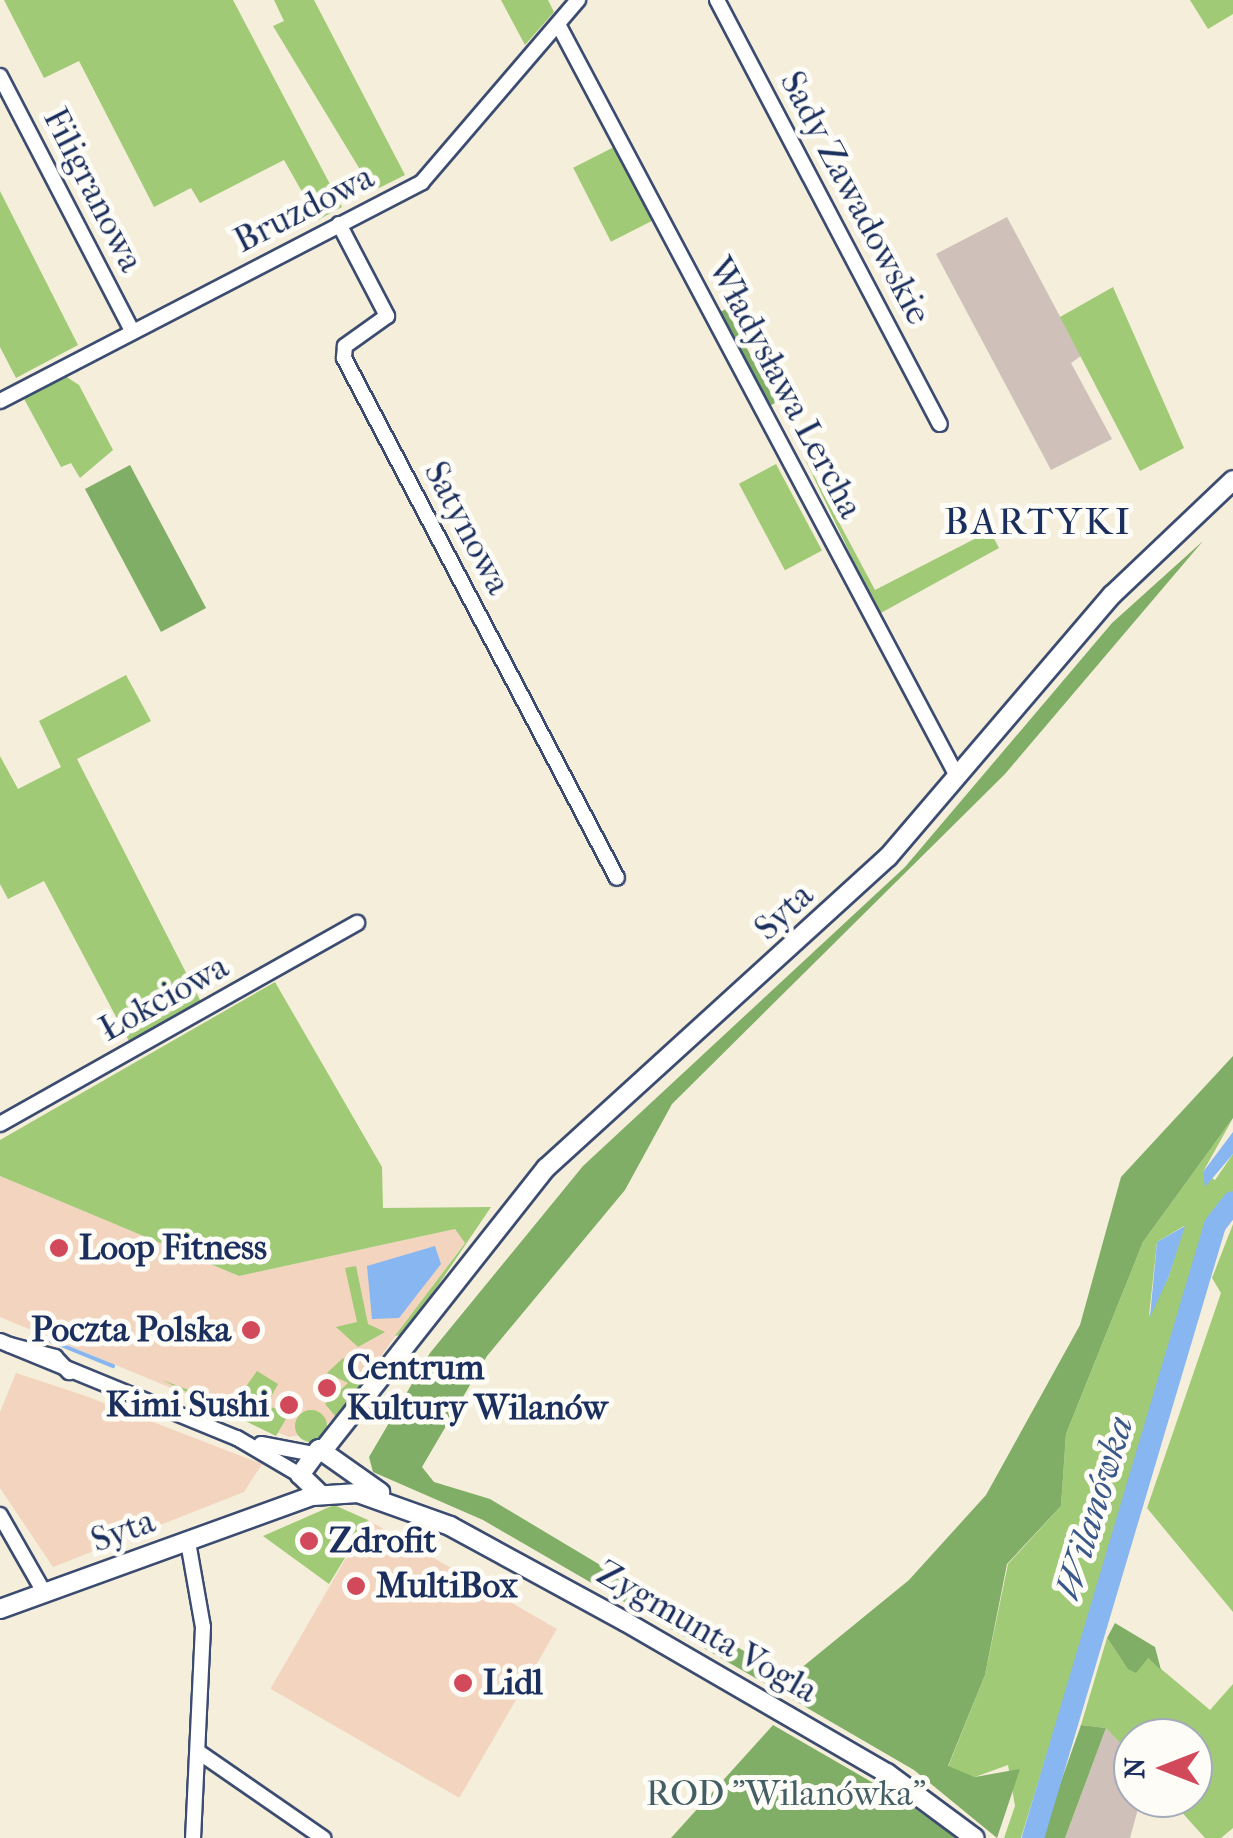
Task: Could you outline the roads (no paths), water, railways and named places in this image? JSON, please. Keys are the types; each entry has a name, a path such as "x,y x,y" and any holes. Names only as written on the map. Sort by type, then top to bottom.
{"street":[{"name":"Bruzdowa","path":"0,401 435,172 578,0"},
{"name":"Sady Zawadowskie","path":"718,0 940,424"},
{"name":"Władysława Lercha","path":"559,26 958,778"},
{"name":"Filigranowa","path":"0,76 132,331"},
{"name":"Satynowa","path":"339,224 387,316 344,346 344,358 616,878"},
{"name":"Syta","path":"316,1451 380,1388 546,1168 815,929 958,778 1112,596 1233,480"},
{"name":"Łokciowa","path":"0,1124 357,923"},
{"path":"5,1343 56,1358 69,1372 238,1438 327,1492"},
{"name":"Syta","path":"0,1608 327,1492 344,1466 380,1388"},
{"path":"238,1438 316,1451 300,1478"},
{"name":"Zygmunta Vogla","path":"316,1451 396,1502 809,1728 975,1838"},
{"name":"Syta","path":"268,1514 300,1478"},
{"name":"Zygmunta Vogla","path":"327,1492 396,1502"},
{"path":"0,1515 44,1594"},
{"path":"188,1542 203,1627 200,1753 190,1783 192,1838"},
{"path":"200,1753 323,1838"}],"water":[{"path":"1233,1132 1233,1154 1205,1187 1203,1172"},
{"path":"1185,1226 1169,1276 1150,1317 1157,1242"},
{"path":"435,1246 441,1264 399,1318 372,1319 367,1266"}],"waterway":[{"name":"Wilanówka","path":"1033,1838 1215,1225 1233,1202"},
{"path":"39,1336 113,1366"}],"place":[{"name":"Loop Fitness","path":"59,1248"},
{"name":"Poczta Polska","path":"251,1330"},
{"name":"Centrum Kultury Wilanów","path":"327,1388"},
{"name":"Kimi Sushi","path":"289,1405"},
{"name":"Zdrofit","path":"309,1541"},
{"name":"MultiBox","path":"356,1586"},
{"name":"Lidl","path":"463,1683"}],"district":[{"name":"BARTYKI","path":"1038,522"}],"park label":[{"name":"ROD \"Wilanówka\"","path":"786,1794"}]}
